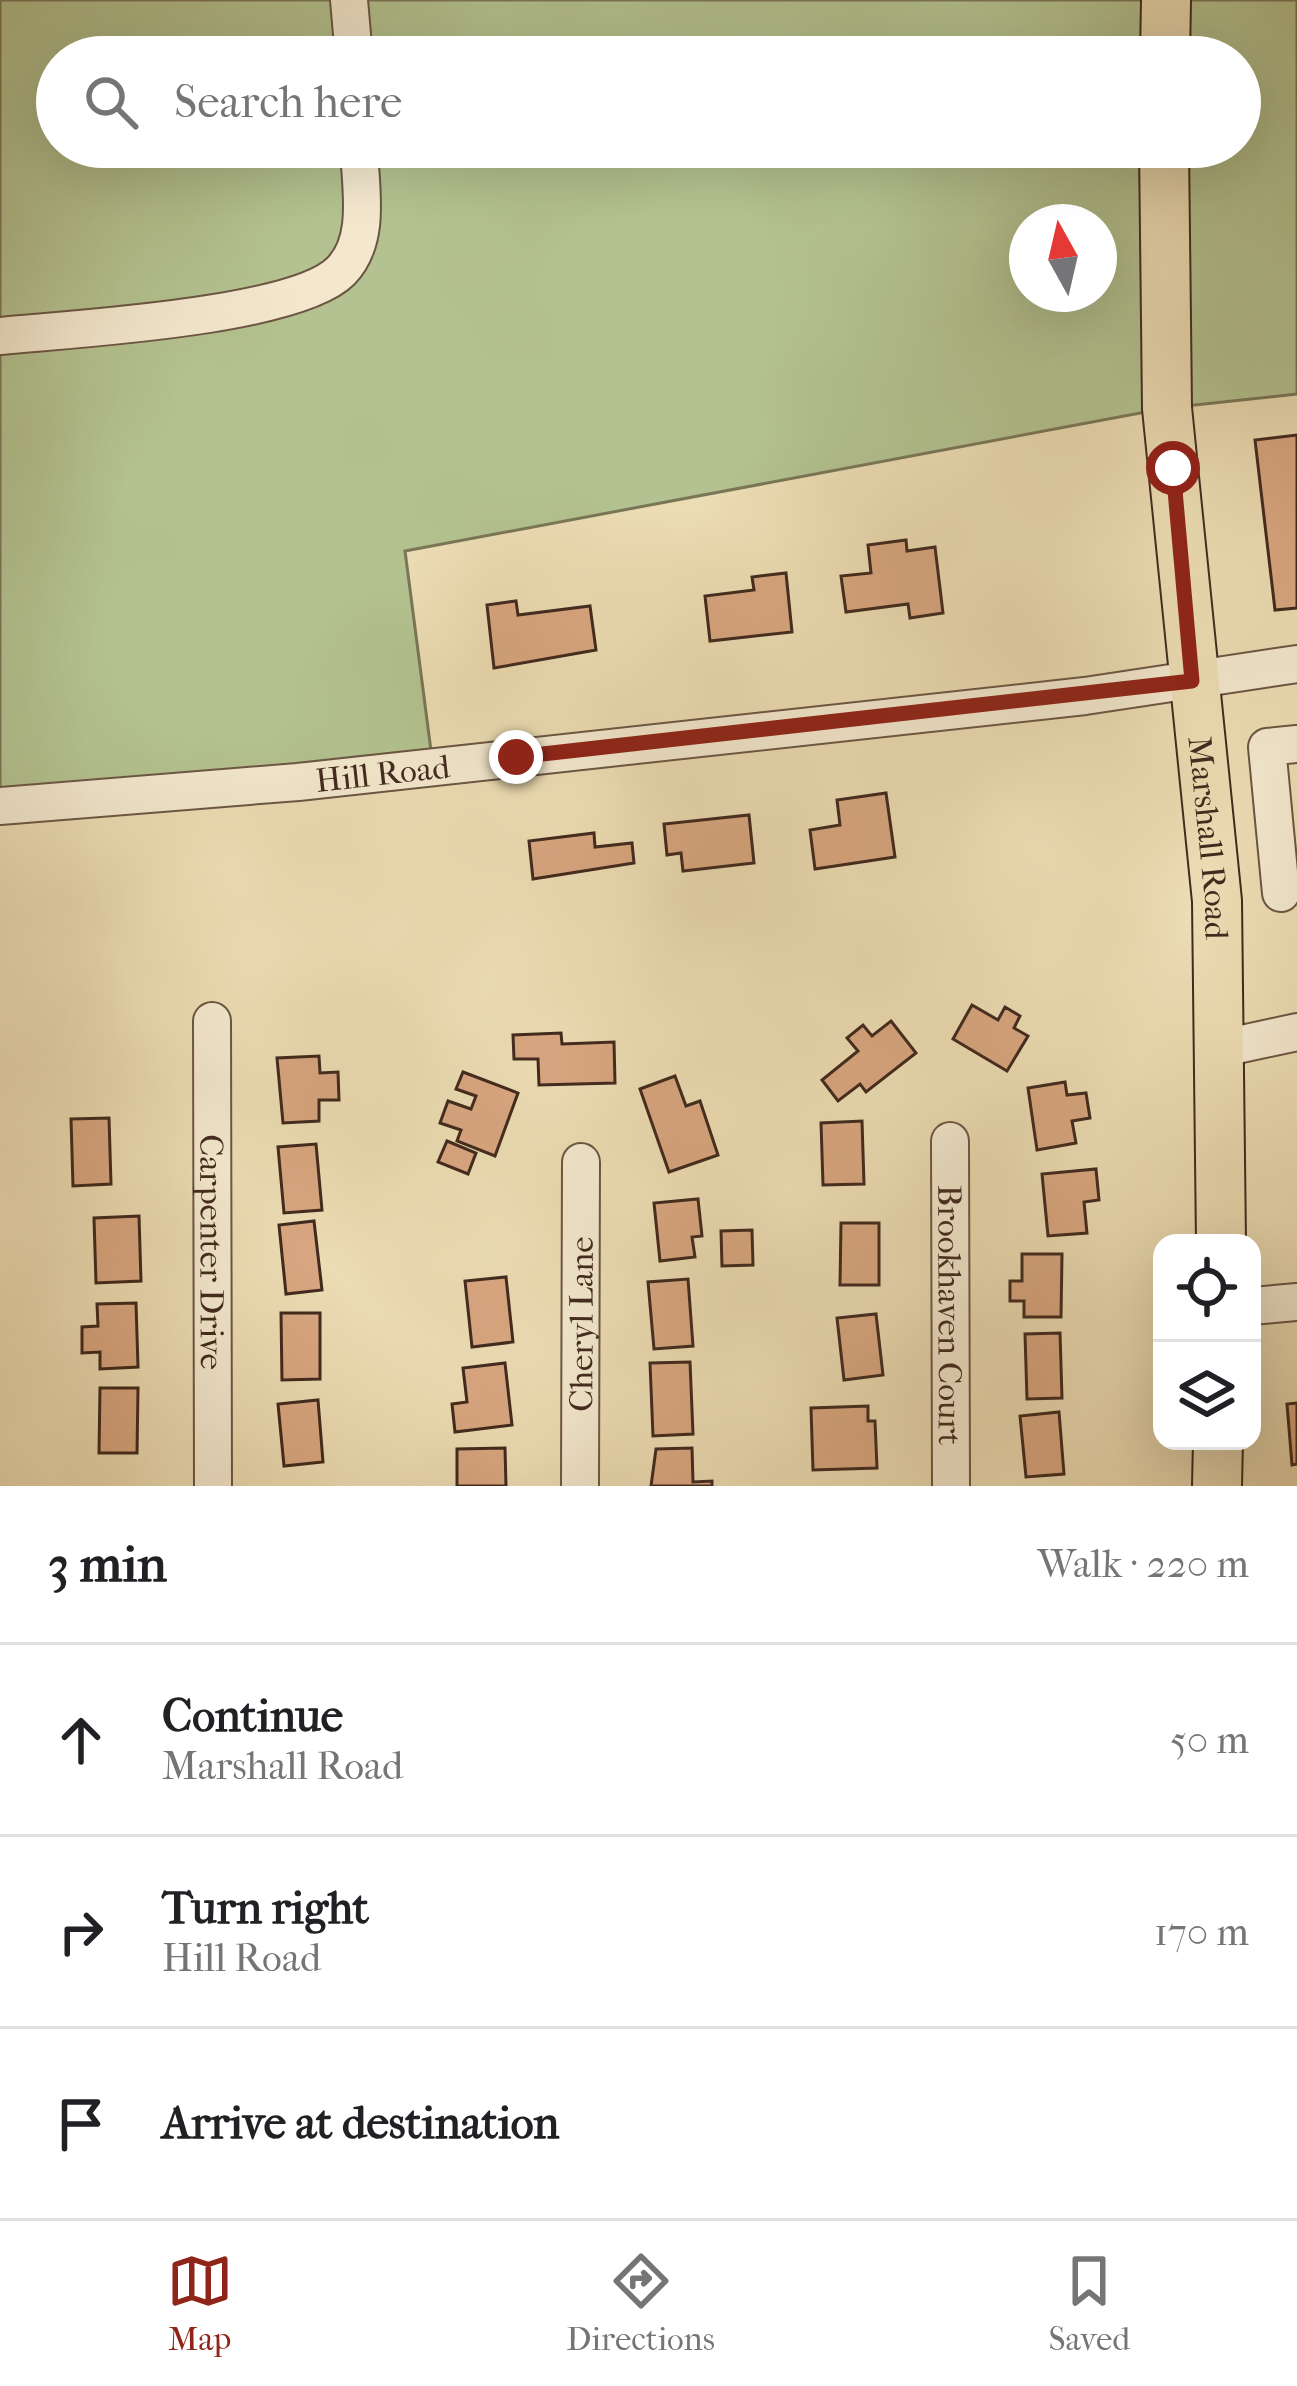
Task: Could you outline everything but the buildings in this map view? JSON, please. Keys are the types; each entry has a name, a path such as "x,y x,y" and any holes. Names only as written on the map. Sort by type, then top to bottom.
{"main road":[{"path":"1165,36 1166,0"},
{"name":"Marshall Road","path":"1164,168 1167,408 1217,901 1223,1048 1221,1234"},
{"path":"1217,1486 1218,1450"}],"street":[{"path":"349,0 352,36"},
{"path":"0,336 269,303 318,288 343,269 362,226 359,168"},
{"name":"Hill Road","path":"0,806 298,782 1192,681 1297,664"},
{"path":"1217,901 1289,892 1267,747 1297,744"},
{"name":"Carpenter Drive","path":"212,1021 213,1486"},
{"path":"1223,1048 1297,1032"},
{"name":"Brookhaven Court","path":"950,1141 951,1486"},
{"name":"Cheryl Lane","path":"580,1486 581,1162"},
{"path":"1261,1305 1297,1302"}],"green space":[{"path":"0,0 1297,0 1297,394 1167,408 405,551 433,766 0,806"}],"route":[{"path":"516,757 1192,681 1173,468"}]}
